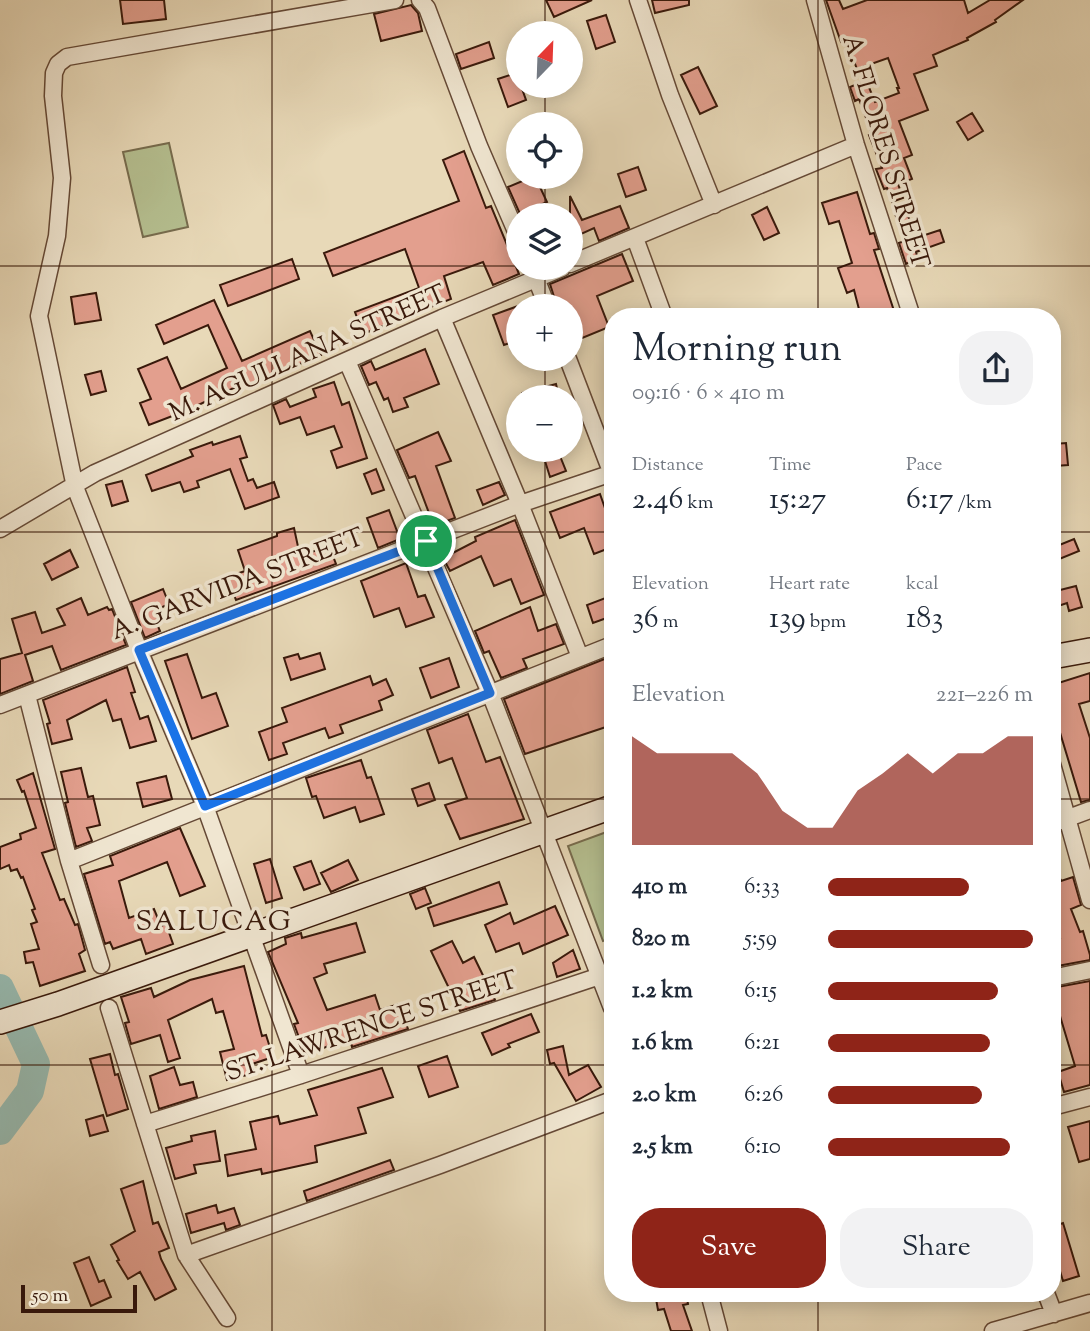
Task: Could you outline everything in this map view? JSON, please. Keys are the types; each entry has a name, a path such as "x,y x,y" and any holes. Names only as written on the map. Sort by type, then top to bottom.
{"main road":[{"path":"1061,655 1090,650"},
{"path":"0,1022 58,1004 604,810"}],"street":[{"path":"301,1076 205,806 139,650 75,487 39,316 57,236 62,178 52,96 54,73 58,64 67,57 395,0"},
{"path":"420,0 428,8 479,146 506,208"},
{"path":"638,0 670,95 714,205"},
{"name":"A. FLORES STREET","path":"815,0 856,145 909,308"},
{"path":"583,259 856,145"},
{"path":"635,238 661,308"},
{"name":"M. AGULLANA STREET","path":"0,529 95,473 442,318 520,280"},
{"path":"442,318 520,504 580,657"},
{"path":"347,360 426,541 604,969"},
{"path":"573,371 604,453"},
{"name":"A. GARVIDA STREET","path":"0,705 520,504 604,477"},
{"path":"69,861 604,648"},
{"path":"27,695 69,861 101,965"},
{"path":"1061,794 1090,900"},
{"path":"1061,821 1090,810"},
{"path":"1061,976 1090,970"},
{"name":"ST. LAWRENCE STREET","path":"145,1124 301,1076 604,975"},
{"path":"109,1008 186,1255 227,1318"},
{"path":"1061,1105 1090,1097"},
{"path":"186,1255 440,1166 604,1103"},
{"path":"711,1302 719,1331"},
{"path":"1049,1302 1054,1314"},
{"path":"993,1331 1090,1303"}],"green space":[{"path":"169,143 188,227 143,237 123,152"},
{"path":"604,833 604,941 603,941 568,846"}],"building":[{"path":"120,0 164,0 166,19 123,24"},
{"path":"546,0 592,0 554,17"},
{"path":"652,0 689,0 689,5 655,13"},
{"path":"826,0 839,0 843,9 867,0 964,0 968,13 990,0 1023,0 995,20 996,22 967,38 968,40 933,55 937,66 914,74 928,110 899,121 912,155 904,158 912,179 898,184 903,198 892,202 876,169 882,168 869,135 872,134 859,99 855,101 850,87 866,80 875,102 899,93 899,88 888,58 857,69 846,40 841,42"},
{"path":"411,5 418,13 422,31 381,41 374,14"},
{"path":"606,15 615,42 596,49 587,21"},
{"path":"489,42 494,58 461,69 456,54"},
{"path":"698,67 717,106 700,114 681,75"},
{"path":"506,76 506,98 526,100 508,107 498,79"},
{"path":"972,113 983,131 968,140 957,122"},
{"path":"464,151 486,208 491,206 506,242 506,280 493,285 483,262 444,276 451,299 363,334 355,312 419,288 405,249 333,276 324,253 459,201 443,160"},
{"path":"638,167 646,190 626,197 618,174"},
{"path":"509,189 541,189 547,202 545,203 515,203"},
{"path":"857,192 870,234 874,233 879,249 874,250 893,308 859,308 854,290 847,293 838,268 852,263 839,221 829,224 822,203"},
{"path":"620,206 629,228 599,241 594,228 583,233 583,220"},
{"path":"767,207 779,233 764,240 752,215"},
{"path":"905,207 916,238 940,230 944,242 916,252 918,259 906,264 899,243 905,241 894,211"},
{"path":"622,254 633,281 597,296 604,314 604,329 583,338 583,294 553,294 550,284 560,280 583,280 583,270"},
{"path":"292,259 299,279 228,306 220,285"},
{"path":"96,293 101,320 75,324 71,297"},
{"path":"214,300 242,361 310,331 321,355 248,386 246,382 149,425 140,403 151,399 138,369 167,357 181,389 227,368 208,325 164,344 156,325"},
{"path":"506,310 506,344 504,345 493,315"},
{"path":"425,349 439,384 404,398 408,407 393,412 388,398 384,400 376,382 369,385 361,366 371,361 375,370"},
{"path":"101,371 106,391 91,395 85,375"},
{"path":"334,382 342,405 349,402 367,458 337,468 331,451 342,447 334,426 307,435 300,417 280,424 273,405 286,399 290,407 316,397 313,389"},
{"path":"438,432 451,461 436,466 455,518 430,527 425,515 429,513 415,476 409,478 397,450"},
{"path":"240,436 247,457 240,459 248,481 253,479 257,488 274,482 279,497 245,509 230,469 197,481 199,487 184,492 180,482 152,491 146,475 193,456 190,450"},
{"path":"1061,443 1066,443 1068,465 1061,466"},
{"path":"545,462 562,462 566,471 550,477"},
{"path":"376,469 384,490 372,494 364,474"},
{"path":"122,481 128,501 112,506 106,485"},
{"path":"499,482 505,495 483,505 477,490"},
{"path":"600,494 604,505 604,550 594,554 584,528 560,538 550,512"},
{"path":"389,510 400,539 378,548 367,518"},
{"path":"515,520 544,595 521,604 511,579 494,586 481,556 450,571 443,558 476,541 475,537"},
{"path":"294,528 300,556 329,546 336,564 236,600 227,577 245,571 238,550"},
{"path":"1074,539 1079,551 1061,558 1061,544"},
{"path":"70,550 78,567 52,580 44,564"},
{"path":"406,563 418,597 425,595 434,617 406,627 399,608 374,617 361,581"},
{"path":"1076,586 1082,607 1069,611 1067,603 1061,605 1061,590"},
{"path":"163,589 169,604 158,609 164,621 157,624 160,631 145,638 131,602"},
{"path":"81,598 88,615 107,607 112,609 126,645 61,670 52,646 25,655 33,681 0,694 0,659 22,653 12,619 35,612 42,633 65,625 57,609"},
{"path":"604,599 604,619 593,623 587,605"},
{"path":"530,607 538,631 556,624 564,644 523,659 527,668 501,678 489,651 484,653 475,631"},
{"path":"320,653 325,669 291,680 284,658 298,654 300,659"},
{"path":"187,654 202,698 216,693 228,726 192,739 165,661"},
{"path":"449,658 459,687 431,698 420,668"},
{"path":"604,659 604,728 525,754 504,699"},
{"path":"127,667 135,692 131,693 140,719 148,716 156,741 130,748 121,719 113,721 106,700 67,720 72,739 52,744 47,724 50,723 43,700"},
{"path":"1090,673 1090,701 1079,704 1090,738 1090,800 1081,802 1061,736 1061,682"},
{"path":"370,676 373,685 386,679 393,695 379,701 382,710 340,725 343,733 329,738 325,728 283,743 287,754 269,760 259,732 287,722 282,708"},
{"path":"468,714 486,762 500,757 524,819 460,839 445,805 467,798 452,758 439,763 427,730"},
{"path":"361,760 367,778 371,777 384,814 360,822 355,807 324,818 316,796 312,797 306,778"},
{"path":"81,768 88,797 93,796 100,825 87,828 92,841 76,847 65,803 68,802 61,772"},
{"path":"33,773 55,849 42,853 60,900 64,899 75,925 78,924 85,950 79,954 85,971 40,986 33,962 26,963 24,952 39,949 31,924 37,922 32,910 35,909 23,877 21,878 17,869 11,871 9,865 0,869 0,847 21,839 20,834 36,828 24,791 22,792 17,780"},
{"path":"166,776 172,799 143,807 137,783"},
{"path":"429,783 435,800 418,806 412,789"},
{"path":"180,828 205,886 180,896 167,862 119,881 129,918 154,909 161,926 166,924 173,944 146,954 141,939 113,949 110,942 105,944 84,874 113,865 110,856"},
{"path":"270,859 282,898 266,903 254,864"},
{"path":"348,860 358,880 331,892 321,873"},
{"path":"311,861 320,884 304,890 294,867"},
{"path":"1073,877 1081,905 1071,909 1080,932 1083,931 1090,960 1061,965 1061,881"},
{"path":"499,882 507,904 434,926 428,908"},
{"path":"425,888 431,903 416,909 410,894"},
{"path":"555,906 568,935 523,954 519,943 496,952 485,925 510,913 514,924"},
{"path":"356,923 365,952 324,964 327,973 314,978 327,1010 375,995 380,1010 399,1004 408,1029 352,1047 350,1039 305,1054 294,1024 298,1023 268,952 286,944 285,938 301,933 302,938"},
{"path":"452,941 463,963 474,957 495,1000 460,1011 431,951"},
{"path":"573,950 580,969 557,977 553,963"},
{"path":"244,966 262,1036 266,1035 273,1057 252,1064 255,1073 227,1080 220,1052 234,1049 223,1011 216,1013 212,999 168,1020 180,1058 168,1062 160,1035 131,1044 125,1023 129,1022 121,997 151,988 154,997 190,980"},
{"path":"1090,981 1090,1085 1064,1092 1061,1071 1075,1066 1061,1019 1061,986"},
{"path":"531,1014 539,1032 508,1044 510,1047 492,1055 482,1033"},
{"path":"563,1046 569,1075 588,1065 601,1087 576,1101 554,1063 550,1064 547,1050"},
{"path":"110,1054 128,1109 107,1116 90,1059"},
{"path":"447,1056 458,1087 429,1097 418,1066"},
{"path":"174,1067 180,1085 193,1082 197,1097 159,1109 150,1076"},
{"path":"382,1068 393,1097 358,1108 366,1133 315,1146 317,1162 262,1174 261,1169 228,1176 225,1155 256,1149 250,1122 278,1116 280,1124 317,1115 308,1090"},
{"path":"103,1115 108,1131 90,1136 86,1120"},
{"path":"1090,1121 1090,1159 1079,1162 1068,1127"},
{"path":"215,1131 220,1161 194,1165 196,1173 175,1179 166,1148 192,1141 191,1136"},
{"path":"390,1160 394,1170 307,1201 304,1191"},
{"path":"143,1181 153,1224 158,1222 169,1248 159,1252 161,1259 176,1289 155,1300 140,1272 128,1279 111,1245 135,1231 121,1189"},
{"path":"216,1205 218,1213 234,1208 240,1225 226,1230 224,1223 191,1233 186,1214"},
{"path":"1063,1223 1079,1276 1063,1281 1061,1274"},
{"path":"89,1257 99,1282 104,1280 111,1297 91,1306 74,1263"},
{"path":"657,1302 688,1302 683,1305 692,1331 671,1331 664,1309 658,1310"}],"waterway":[{"path":"0,988 36,1064 30,1091 0,1131"}],"district":[{"name":"SALUCAG","path":"214,920"}],"route":[{"path":"426,541 490,693 205,806 139,650 426,541"}]}
